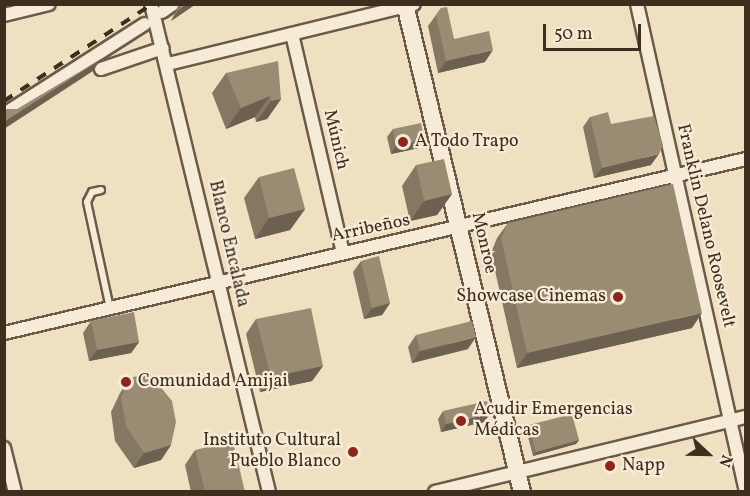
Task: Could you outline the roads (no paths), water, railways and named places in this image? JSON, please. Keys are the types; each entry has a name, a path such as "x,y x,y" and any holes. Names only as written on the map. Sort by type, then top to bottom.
{"main road":[{"name":"Monroe","path":"408,5 522,492"}],"street":[{"path":"4,15 49,4"},
{"name":"Blanco Encalada","path":"151,4 168,64 269,492"},
{"name":"Franklin Delano Roosevelt","path":"637,4 746,490"},
{"path":"168,64 408,5"},
{"path":"4,114 145,24"},
{"name":"Múnich","path":"292,34 343,253"},
{"path":"101,69 163,48"},
{"name":"Arribeños","path":"4,333 746,159"},
{"path":"435,492 746,417"},
{"path":"4,448 15,492"}],"lane":[{"path":"101,189 92,192 87,202 110,308"}],"railway":[{"path":"4,101 152,4"}],"place":[{"name":"A Todo Trapo","path":"403,142"},
{"name":"Showcase Cinemas","path":"618,297"},
{"name":"Comunidad Amijai","path":"126,382"},
{"name":"Acudir Emergencias Médicas","path":"461,421"},
{"name":"Instituto Cultural Pueblo Blanco","path":"353,452"},
{"name":"Napp","path":"610,466"}]}
